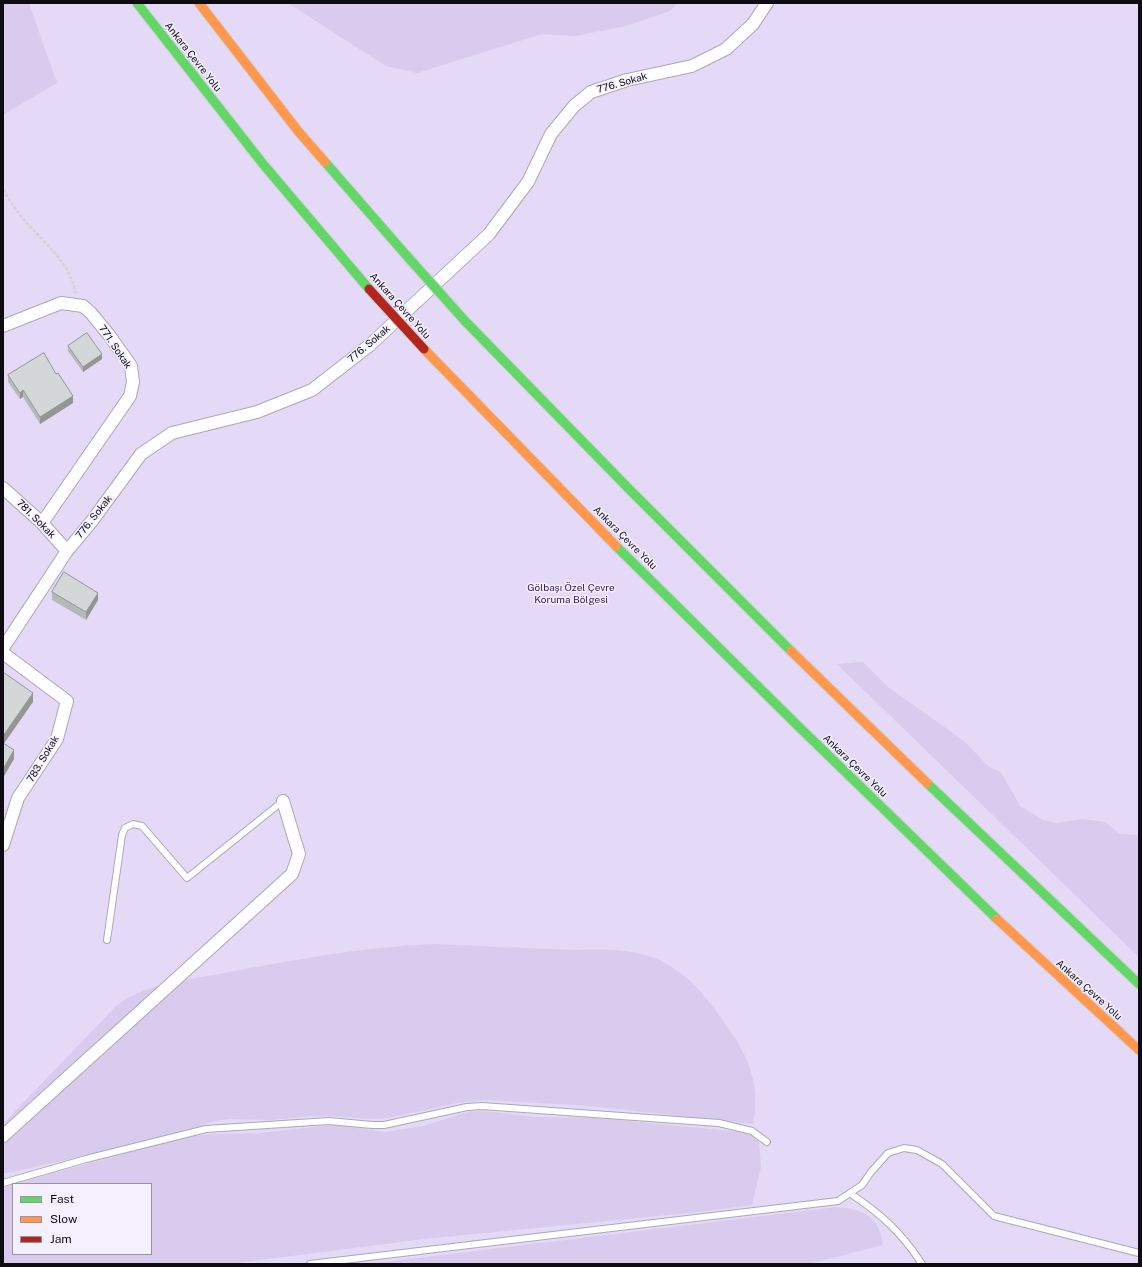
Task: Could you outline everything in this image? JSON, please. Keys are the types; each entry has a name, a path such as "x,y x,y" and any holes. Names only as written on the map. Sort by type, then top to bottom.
{"highway":[{"name":"Ankara Çevre Yolu","path":"137,3 262,164 424,349 527,456 942,868 1030,952 1139,1050"},
{"path":"199,3 298,131 465,321 563,423 803,662 981,836 1139,984"}],"street":[{"name":"776. Sokak","path":"3,648 67,551 92,521 141,454 172,433 257,412 312,390 370,345 489,234 528,182 551,134 574,106 591,92 627,80 692,66 726,48 753,24 767,3"},
{"path":"3,326 61,304 77,304"},
{"name":"771. Sokak","path":"42,523 132,390 133,376 130,366 91,313 77,304"},
{"name":"781. Sokak","path":"3,488 42,523 67,551"},
{"name":"783. Sokak","path":"3,653 67,701 57,739 18,798 3,845"},
{"path":"3,1136 292,874 299,854 283,800"}],"lane":[{"path":"107,940 119,851 125,828 133,824 142,826 187,878 283,800"},
{"path":"3,1183 86,1159 206,1129 329,1121 372,1126 384,1125 467,1107 482,1106 719,1123 752,1131 767,1142"},
{"path":"310,1264 838,1201 851,1194 862,1185 871,1172 888,1153 904,1148 917,1150 942,1164 994,1216 1139,1253"},
{"path":"851,1194 873,1209 890,1224 908,1243 922,1264"}],"path":[{"path":"3,190 18,214 46,242 63,263 74,287 77,304"}],"green space":[{"name":"Gölbaşı Özel Çevre Koruma Bölgesi","path":"3,3 1139,3 1139,1264 3,1264"}],"shaded area":[{"path":"3,3 29,3 57,83 3,115"},
{"path":"288,3 678,3 670,11 626,26 575,36 542,34 417,73 386,66"},
{"path":"863,662 888,687 964,741 989,767 1001,772 1020,806 1043,820 1057,823 1082,819 1105,822 1120,834 1139,835 1139,957 837,664"},
{"path":"433,944 620,951 639,953 665,963 694,984 728,1028 742,1050 751,1073 754,1086 755,1111 753,1124 590,1106 485,1100 457,1103 388,1118 371,1119 336,1116 311,1116 273,1120 228,1119 207,1123 182,1134 3,1174 3,1124 117,1005 129,998 168,983 276,963 354,951"},
{"path":"471,1111 535,1117 598,1118 750,1133 759,1142 761,1167 752,1205 699,1212 424,1239 229,1264 3,1264 3,1188 12,1184 12,1255 152,1255 152,1183 17,1183 183,1138 211,1134 259,1133 334,1125 385,1132 423,1126"},
{"path":"837,1207 855,1210 869,1216 878,1228 883,1245 809,1264 368,1264"}],"building":[{"path":"87,333 102,354 83,367 68,346"},
{"path":"44,353 56,374 58,373 73,396 40,417 23,390 20,393 8,375"},
{"path":"64,572 98,593 86,612 52,592"},
{"path":"3,672 33,693 3,736"},
{"path":"3,743 14,750 3,769"}],"traffic: fast":[{"path":"137,3 263,164 369,289"},
{"path":"325,162 406,255"},
{"path":"406,255 465,321"},
{"path":"465,321 630,490 791,651"},
{"path":"616,546 796,724 997,919"},
{"path":"927,783 1139,984"}],"traffic: slow":[{"path":"199,3 298,131 325,162"},
{"path":"424,349 616,546"},
{"path":"791,651 927,783"},
{"path":"997,919 1139,1050"}],"traffic: jam":[{"path":"369,289 424,349"}]}
